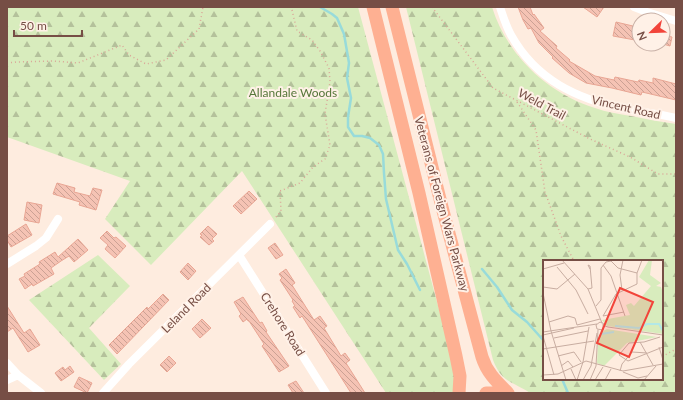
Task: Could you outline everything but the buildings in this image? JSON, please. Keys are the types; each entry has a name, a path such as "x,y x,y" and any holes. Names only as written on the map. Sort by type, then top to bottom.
{"highway":[{"name":"Veterans of Foreign Wars Parkway","path":"373,7 419,193 456,356 460,376 459,393"},
{"name":"Veterans of Foreign Wars Parkway","path":"392,7 438,192 484,364 490,375 508,393"},
{"path":"486,393 496,393"}],"street":[{"name":"Vincent Road","path":"500,7 511,35 520,50 532,64 549,79 571,92 597,102 625,109 676,118"},
{"path":"634,7 676,21"},
{"path":"7,264 46,238 58,219"},
{"name":"Leland Road","path":"103,393 129,364 270,224"},
{"name":"Crehore Road","path":"239,255 326,393"},
{"path":"7,363 18,375 41,393"},
{"path":"7,380 18,375"}],"path":[{"path":"7,63 53,61 78,63 122,45 129,55 146,64 166,60 199,29 203,7"},
{"path":"270,224 281,211 280,191 300,183 313,168 325,159 330,145 326,114 330,82 329,68 312,40 297,31 290,7"},
{"name":"Weld Trail","path":"432,7 493,88 590,139 630,157 658,174 676,174"},
{"path":"516,100 536,130 545,192 561,236 573,260"},
{"path":"663,356 676,349"}],"green space":[{"name":"Allandale Woods","path":"7,7 358,7 456,373 454,393 386,393 242,171 151,265 105,219 130,181 7,137"},
{"path":"406,7 492,7 499,25 519,56 531,70 561,93 577,101 604,111 676,124 676,393 530,393 508,381 496,368"},
{"path":"98,255 130,286 89,328 121,364 104,380 29,300"}],"waterway":[{"path":"320,7 337,18 344,34 349,63 347,78 351,98 348,127 354,136 370,138 379,145 383,154 386,199 398,250 420,290"},
{"path":"482,269 497,287 512,310 527,322 543,340"},
{"path":"562,380 568,393"}]}
